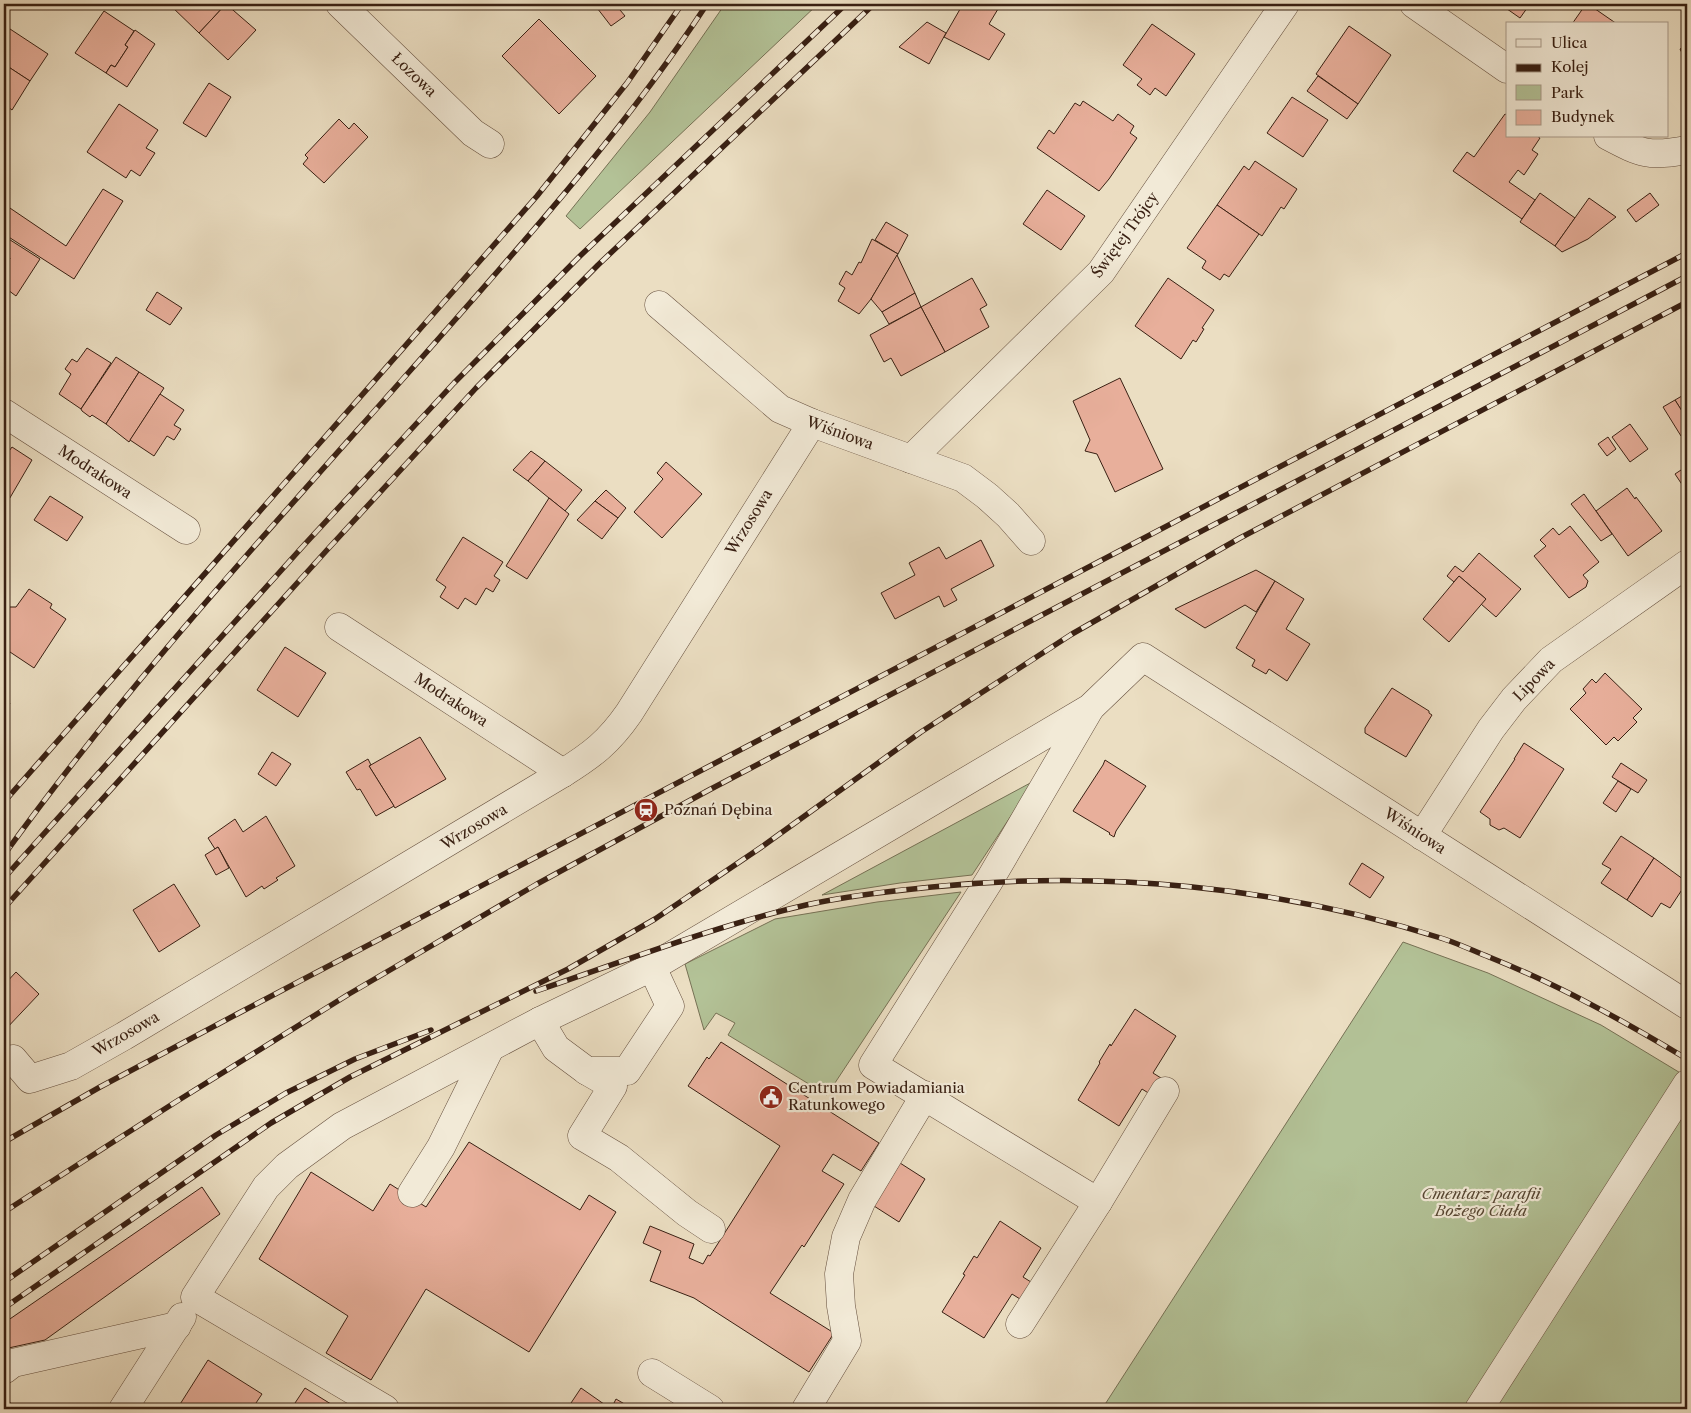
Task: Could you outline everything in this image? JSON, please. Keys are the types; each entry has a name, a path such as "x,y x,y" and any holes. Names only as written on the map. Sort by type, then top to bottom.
{"street":[{"name":"Łozowa","path":"340,4 473,133 490,144"},
{"name":"Świętej Trójcy","path":"911,459 1101,272 1285,4"},
{"path":"1414,4 1506,68"},
{"path":"1612,138 1637,151 1661,155 1687,150"},
{"name":"Wiśniowa","path":"659,305 767,400 780,409 812,423 963,478 1008,515 1030,541"},
{"name":"Modrakowa","path":"4,415 186,530"},
{"name":"Wrzosowa","path":"13,1059 30,1079 71,1066 562,774 600,748 615,733 812,423"},
{"name":"Lipowa","path":"1422,836 1491,729 1514,699 1551,660 1687,564"},
{"name":"Modrakowa","path":"339,627 562,774"},
{"name":"Wiśniowa","path":"1090,708 1143,657 1687,1005"},
{"path":"123,1409 266,1187 287,1166 342,1126 540,1021 652,967 1090,708"},
{"path":"1090,708 989,881 873,1064 1098,1202"},
{"path":"652,967 670,1006 582,1136 619,1158 686,1213 711,1229"},
{"path":"540,1021 556,1048 587,1071 620,1078"},
{"path":"412,1193 441,1147 490,1048"},
{"path":"1479,1409 1687,1084"},
{"path":"1020,1324 1098,1202 1165,1091"},
{"path":"806,1409 847,1341 841,1306 839,1274 846,1237 862,1200 925,1095"},
{"path":"195,1297 385,1409"},
{"path":"4,1370 13,1362 177,1326"},
{"path":"652,1373 710,1409"}],"green space":[{"path":"725,4 818,4 580,229 566,216 650,112"},
{"path":"1034,781 972,875 900,883 822,895"},
{"path":"961,892 827,1095 728,1035 735,1023 716,1013 704,1030 685,964 775,919 877,902"},
{"name":"Cmentarz parafii Bożego Ciała","path":"1403,942 1488,973 1601,1025 1687,1077 1687,1409 1102,1409"}],"building":[{"path":"171,4 226,4 199,33"},
{"path":"226,4 256,30 228,60 199,33"},
{"path":"594,4 615,4 625,16 611,26"},
{"path":"963,4 1001,4 989,24 1005,34 989,60 944,37"},
{"path":"1500,4 1530,4 1520,18"},
{"path":"1586,4 1588,4 1614,22 1573,22"},
{"path":"104,11 134,31 125,45 128,47 115,67 111,65 106,73 75,53"},
{"path":"539,19 596,76 559,114 502,56"},
{"path":"927,22 946,33 929,64 899,47"},
{"path":"1152,24 1195,54 1166,96 1155,88 1150,95 1137,85 1142,79 1123,65"},
{"path":"1349,26 1391,55 1358,104 1316,74"},
{"path":"7,27 48,54 30,81 4,64 4,33"},
{"path":"135,30 155,44 127,87 106,73 111,65 115,67 128,47 125,45"},
{"path":"1687,45 1687,63 1680,49"},
{"path":"4,64 30,81 12,110 4,104"},
{"path":"1318,76 1358,104 1347,119 1307,91"},
{"path":"209,83 231,97 206,137 183,123"},
{"path":"1292,97 1328,120 1303,157 1267,133"},
{"path":"1083,101 1113,121 1118,114 1134,126 1130,133 1137,138 1099,191 1037,148 1049,130 1054,134 1075,103 1080,106"},
{"path":"119,104 158,130 146,148 155,153 140,176 131,170 126,178 87,152"},
{"path":"1505,114 1506,138 1540,138 1532,150 1538,154 1524,175 1518,170 1509,182 1535,200 1522,219 1453,171 1467,152 1474,157"},
{"path":"339,119 349,129 354,123 368,137 324,183 303,164 308,158 305,155"},
{"path":"1255,161 1297,189 1284,209 1281,207 1262,236 1217,205 1244,166 1249,170"},
{"path":"103,189 123,201 74,279 4,234 4,204 66,246"},
{"path":"1047,190 1085,216 1061,250 1023,224"},
{"path":"1540,193 1575,218 1555,246 1520,222"},
{"path":"1650,193 1659,205 1636,222 1627,210"},
{"path":"1589,198 1616,217 1588,239 1562,252 1555,246"},
{"path":"1217,205 1259,234 1229,277 1224,274 1220,280 1202,268 1206,261 1187,248"},
{"path":"886,222 908,235 898,254 875,240"},
{"path":"4,236 40,259 16,296 4,287 4,268 10,258 4,253"},
{"path":"872,239 898,254 871,299 859,314 838,301 845,288 839,284 846,271 852,275 859,262 861,263"},
{"path":"4,253 10,258 4,268"},
{"path":"897,255 915,293 882,312 871,299"},
{"path":"972,278 987,305 980,309 989,327 945,352 921,307"},
{"path":"1168,278 1214,310 1202,328 1204,329 1196,342 1193,340 1181,359 1135,326"},
{"path":"157,292 182,308 170,325 146,310"},
{"path":"915,293 921,307 889,324 882,312"},
{"path":"921,307 945,352 901,376 891,358 884,362 870,335"},
{"path":"87,348 111,363 81,409 59,394 71,374 65,369 72,359 77,362"},
{"path":"116,357 139,372 106,424 92,415 90,417 81,409"},
{"path":"139,372 164,388 129,442 106,424"},
{"path":"1120,378 1163,469 1115,492 1097,454 1085,451 1090,440 1073,401"},
{"path":"1687,393 1687,419 1675,400"},
{"path":"160,394 184,410 174,425 181,429 174,440 167,436 154,456 130,440"},
{"path":"1675,400 1687,419 1687,432 1681,436 1663,407"},
{"path":"1630,424 1648,449 1630,462 1612,437"},
{"path":"1608,437 1616,449 1607,456 1598,444"},
{"path":"12,447 32,460 4,508 4,458"},
{"path":"531,451 545,461 528,481 513,470"},
{"path":"545,461 582,490 565,511 528,481"},
{"path":"666,462 702,494 662,538 634,512 663,479 657,473"},
{"path":"1687,466 1687,492 1675,474"},
{"path":"1627,488 1662,531 1628,556 1596,511"},
{"path":"606,490 626,508 618,518 595,501"},
{"path":"1584,494 1612,534 1601,541 1571,504"},
{"path":"50,496 83,517 67,541 34,520"},
{"path":"549,498 569,514 527,579 506,566"},
{"path":"595,501 618,518 602,539 577,520"},
{"path":"1570,526 1599,562 1583,575 1588,581 1586,587 1569,598 1534,556 1546,546 1540,540 1553,528 1559,535"},
{"path":"463,537 503,562 494,576 500,580 493,592 486,588 476,605 465,598 458,609 440,597 446,587 436,580"},
{"path":"981,540 994,566 951,589 957,600 944,607 939,596 895,619 881,593 915,575 909,563 939,547 946,559"},
{"path":"1479,553 1521,589 1496,617 1481,604 1486,599 1459,576 1454,582 1447,576 1455,566 1463,572"},
{"path":"1256,570 1275,581 1256,612 1245,605 1205,628 1175,609"},
{"path":"1459,576 1486,599 1449,642 1423,619"},
{"path":"1275,581 1304,599 1286,629 1310,644 1287,681 1269,669 1266,674 1252,666 1255,660 1236,648"},
{"path":"29,589 52,604 50,608 66,619 34,668 4,648 4,615 9,607 16,607"},
{"path":"285,647 326,673 298,717 257,690"},
{"path":"1605,673 1642,709 1633,718 1637,722 1618,741 1614,737 1606,745 1570,709 1586,693 1583,689 1592,679 1596,683"},
{"path":"1392,688 1429,711 1432,715 1406,757 1365,733 1365,728"},
{"path":"4,699 10,703 4,713"},
{"path":"420,737 446,779 395,808 369,766"},
{"path":"1524,743 1564,769 1520,838 1504,828 1499,830 1490,825 1490,819 1480,812"},
{"path":"272,752 291,764 276,786 258,774"},
{"path":"368,759 371,765 369,766 394,806 376,816 360,789 357,790 346,772"},
{"path":"1105,760 1146,786 1114,837 1073,811"},
{"path":"1621,763 1647,780 1638,793 1612,777"},
{"path":"1618,781 1631,789 1616,812 1603,803"},
{"path":"266,816 295,866 276,878 278,880 264,889 262,886 246,897 218,847 215,849 208,838 235,819 243,832"},
{"path":"1621,836 1654,858 1627,900 1601,883 1611,869 1602,864"},
{"path":"218,847 229,868 216,875 205,855"},
{"path":"1654,858 1687,882 1670,908 1661,903 1652,917 1627,900"},
{"path":"1362,863 1384,877 1370,898 1349,884"},
{"path":"174,884 200,926 159,952 133,910"},
{"path":"16,972 39,994 4,1031 4,985"},
{"path":"1135,1009 1176,1036 1153,1073 1161,1078 1150,1094 1142,1089 1119,1126 1078,1100 1110,1044 1111,1046"},
{"path":"721,1042 879,1143 861,1171 833,1154 822,1171 844,1184 804,1247 802,1245 770,1293 834,1333 809,1372 694,1298 650,1281 661,1251 643,1243 650,1226 694,1244 689,1258 703,1264 780,1146 688,1086 707,1057 709,1059"},
{"path":"469,1142 580,1210 589,1195 616,1212 529,1352 426,1289 371,1380 326,1353 348,1316 259,1259 311,1172 373,1211 390,1184 426,1207"},
{"path":"900,1163 925,1179 899,1222 874,1206"},
{"path":"202,1187 220,1214 45,1340 4,1349 4,1323"},
{"path":"1000,1221 1041,1248 1023,1277 1031,1282 1020,1299 1012,1294 984,1338 942,1312 965,1275 963,1274 974,1256 977,1258"},
{"path":"208,1360 262,1394 252,1409 177,1409"},
{"path":"305,1388 339,1409 291,1409"},
{"path":"581,1388 611,1409 567,1409"},
{"path":"4,1399 20,1409 4,1409"},
{"path":"616,1399 633,1409 611,1409"}],"railway":[{"path":"4,802 537,196 627,83 682,4"},
{"path":"4,855 55,786 163,652 516,251 583,171 647,89 707,4"},
{"path":"4,878 305,544 454,383 580,256 846,4"},
{"path":"4,908 476,388 598,265 874,4"},
{"path":"4,1142 100,1087 239,1013 1687,253"},
{"path":"4,1212 349,994 537,884 709,790 1687,276"},
{"path":"4,1308 271,1123 350,1077 568,969 655,919 763,846 921,732 1072,634 1240,538 1687,302"},
{"path":"536,991 738,923 806,905 853,896 996,882 1061,880 1126,882 1255,895 1318,906 1382,921 1444,939 1565,991 1687,1059"},
{"path":"4,1282 216,1135 286,1093 355,1059 431,1030"}],"place":[{"name":"Poznań Dębina","path":"646,810"},
{"name":"Centrum Powiadamiania Ratunkowego","path":"771,1097"}]}
